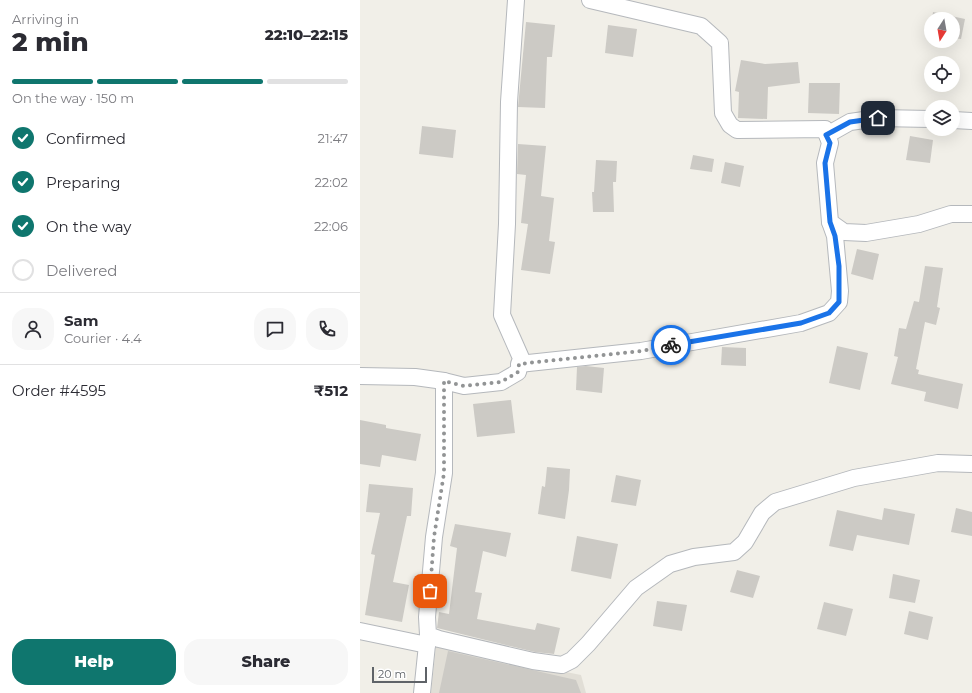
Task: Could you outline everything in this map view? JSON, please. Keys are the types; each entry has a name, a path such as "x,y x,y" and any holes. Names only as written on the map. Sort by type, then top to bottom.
{"street":[{"path":"360,376 415,377 444,381 464,386 501,382 518,372 521,358 502,315 507,224 509,102 516,0"},
{"path":"519,364 641,351 801,323 829,313 839,302 840,291 835,236 830,222 825,163 830,143 825,129 737,130 730,126 723,113 720,43 701,26 590,0"},
{"path":"826,135 850,122 878,118 924,119"},
{"path":"960,120 972,121"},
{"path":"830,222 844,232 866,233 919,224 951,214 972,214"},
{"path":"422,693 428,640 427,617 434,537 444,473 444,381"},
{"path":"360,631 428,640 439,639 533,661 562,665 572,660 588,644 636,588 670,564 694,557 734,552 745,542 762,513 775,502 854,478 938,464 972,464"}],"shaded area":[{"path":"436,646 581,675 586,693 431,693"}],"building":[{"path":"960,18 965,19 960,39"},
{"path":"526,22 555,25 552,57 547,57 545,108 518,107"},
{"path":"608,25 637,29 633,57 605,53"},
{"path":"741,60 765,64 798,62 800,83 768,87 767,119 738,118 739,92 735,91"},
{"path":"809,83 840,83 839,114 808,113"},
{"path":"422,126 456,130 453,158 419,154"},
{"path":"910,136 933,140 930,163 906,160"},
{"path":"518,144 546,146 541,196 554,198 549,241 555,242 550,274 521,270 528,224 521,223 526,175 517,174"},
{"path":"693,155 714,159 712,172 690,169"},
{"path":"596,160 617,161 616,182 613,182 614,212 593,212 592,192 594,192"},
{"path":"725,162 744,166 740,187 721,183"},
{"path":"857,249 879,254 873,280 851,274"},
{"path":"925,266 943,268 937,307 940,308 936,325 925,322 916,369 919,370 918,374 963,384 958,409 924,401 926,392 891,384 898,357 894,356 899,328 906,329 914,301 919,302"},
{"path":"837,346 868,353 860,390 829,383"},
{"path":"722,347 746,348 746,366 721,365"},
{"path":"586,366 604,368 602,393 576,390 577,367"},
{"path":"511,400 515,433 477,437 473,404"},
{"path":"360,420 386,425 386,428 421,434 416,461 382,455 380,467 360,464"},
{"path":"547,467 570,469 565,519 538,514 542,486 545,487"},
{"path":"616,475 641,480 636,506 611,502"},
{"path":"369,484 413,488 411,516 407,516 393,582 409,585 402,622 365,615 375,555 371,554 380,513 366,512"},
{"path":"884,508 915,514 909,545 857,535 853,551 829,546 837,510 882,520"},
{"path":"956,508 972,512 972,536 951,532"},
{"path":"455,524 511,533 506,557 483,551 475,592 482,593 477,619 535,630 537,623 560,628 554,654 535,652 437,628 439,612 449,614 457,548 450,546"},
{"path":"577,536 618,544 611,579 571,571"},
{"path":"737,570 760,576 753,598 730,592"},
{"path":"893,574 920,580 915,603 889,598"},
{"path":"657,601 687,605 682,631 653,626"},
{"path":"824,602 853,609 846,636 817,629"},
{"path":"909,611 933,617 928,640 904,634"},
{"path":"448,651 576,680 581,693 439,693"}],"way so far":[{"path":"430,591 434,537 444,473 444,381 464,386 501,382 518,372 519,364 641,351 671,345"}],"route":[{"path":"671,345 801,323 829,313 839,302 840,291 839,266 835,236 830,222 825,163 830,143 826,135 850,122 878,118"}]}
